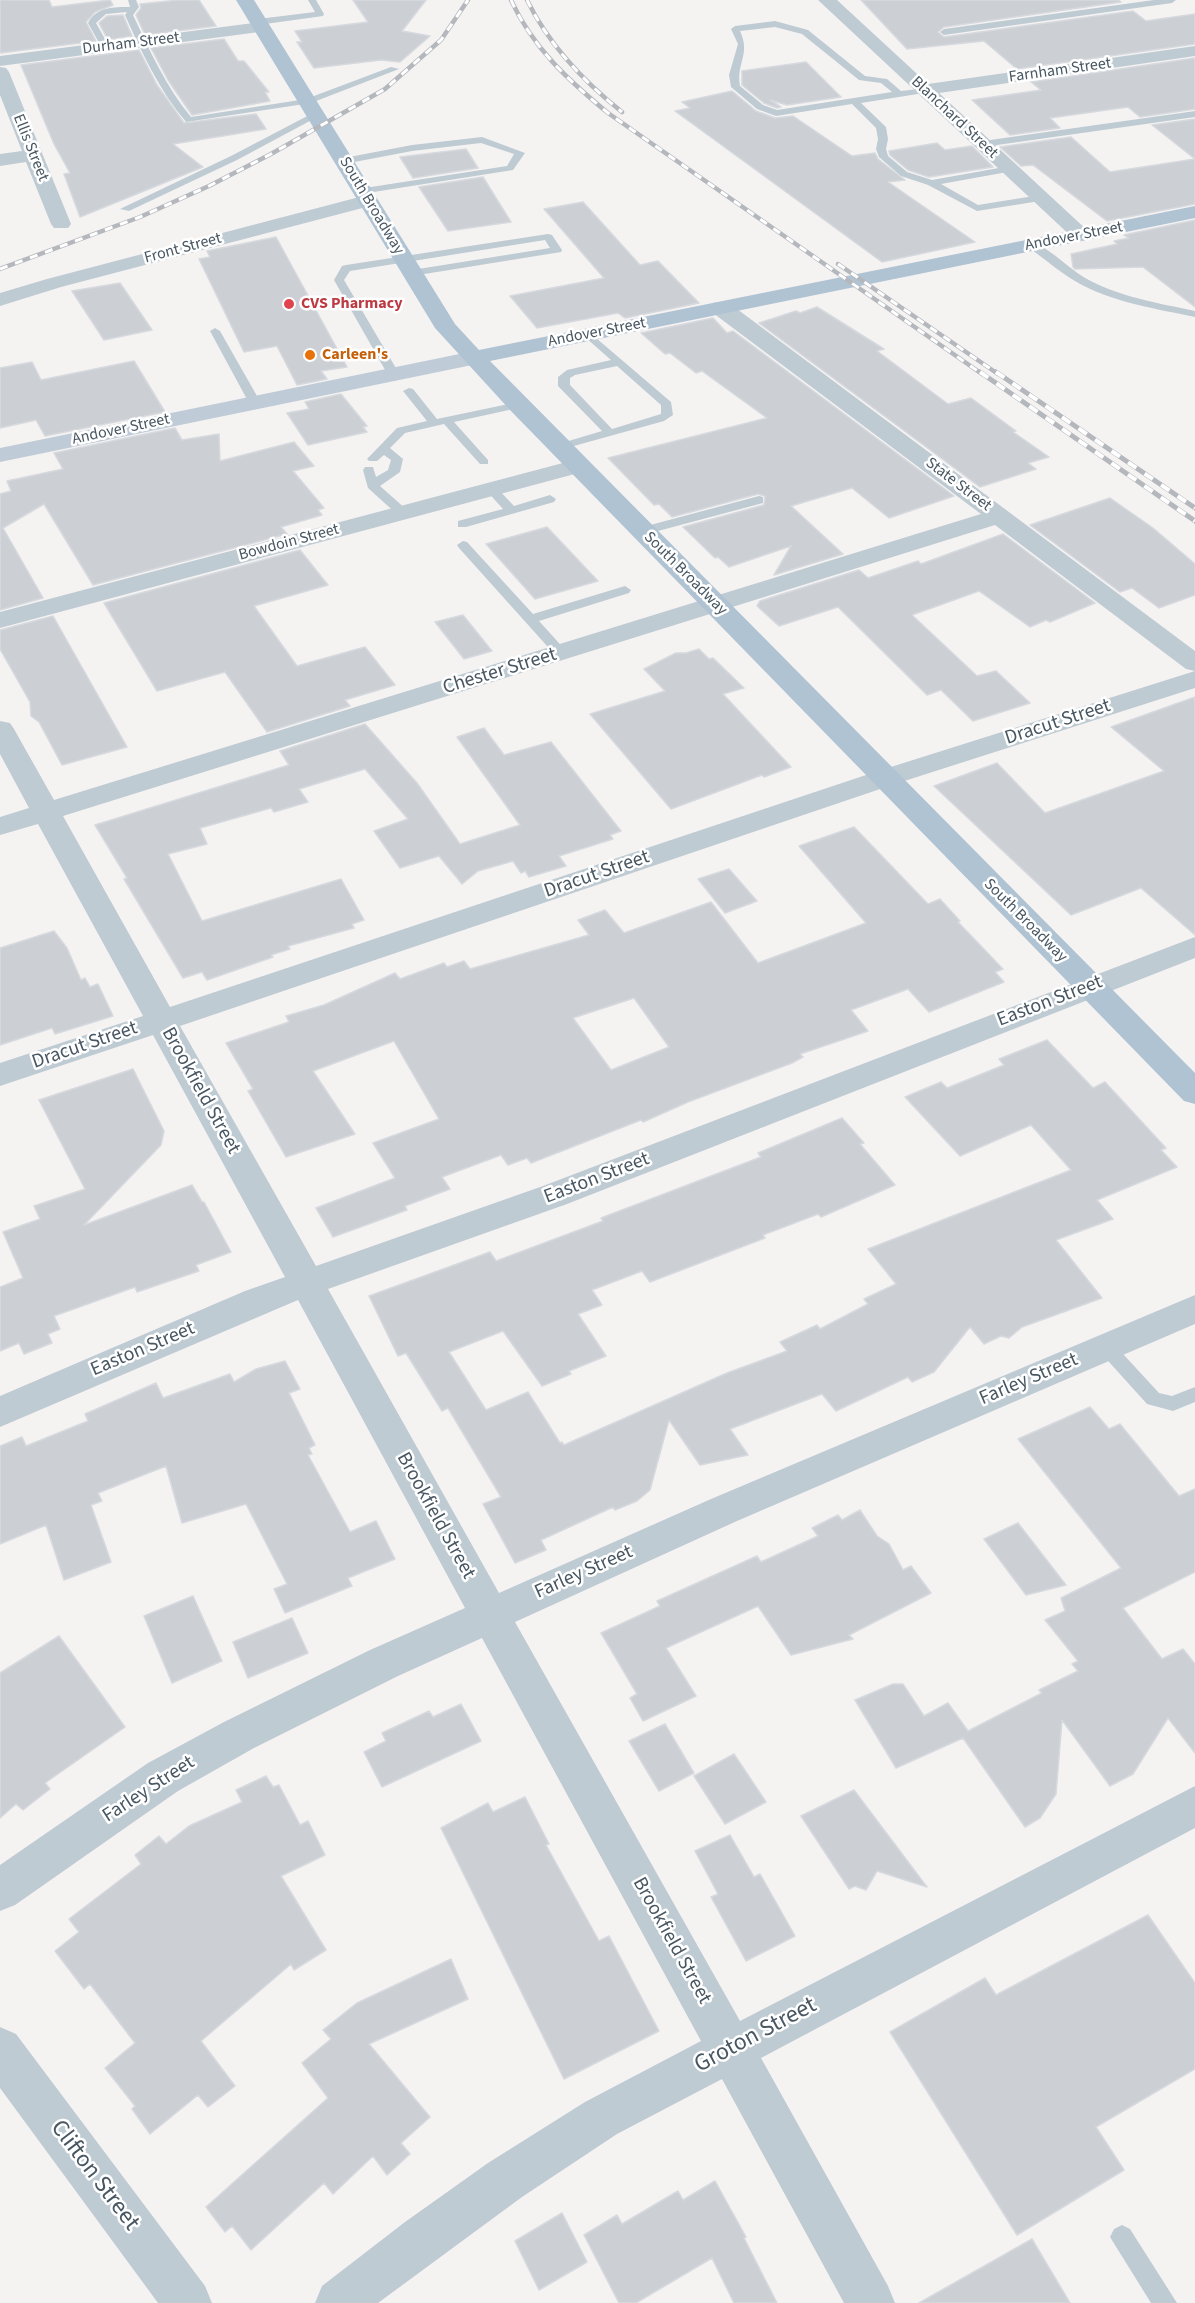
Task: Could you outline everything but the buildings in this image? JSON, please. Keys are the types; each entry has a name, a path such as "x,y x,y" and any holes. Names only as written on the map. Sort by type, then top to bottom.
{"main road":[{"name":"South Broadway","path":"245,0 446,328 559,447 1195,1093"},
{"name":"Andover Street","path":"0,455 255,403 402,383 474,358 1195,212"}],"street":[{"name":"Blanchard Street","path":"827,0 1081,235"},
{"name":"Durham Street","path":"0,61 260,25"},
{"name":"Farnham Street","path":"924,90 1195,51"},
{"name":"Ellis Street","path":"0,72 7,107 33,155 61,224"},
{"path":"0,160 33,155"},
{"name":"Front Street","path":"0,300 364,196"},
{"name":"State Street","path":"722,308 1195,663"},
{"name":"Bowdoin Street","path":"0,621 578,466"},
{"name":"Chester Street","path":"0,826 999,516"},
{"name":"Dracut Street","path":"0,1075 885,778 1195,679"},
{"name":"Brookfield Street","path":"0,729 871,2303"},
{"name":"Easton Street","path":"0,1412 257,1301 555,1195 1195,947"},
{"name":"Farley Street","path":"0,1890 163,1777 239,1735 384,1663 724,1510 1195,1309"},
{"name":"Groton Street","path":"339,2303 422,2238 505,2180 601,2118 1195,1806"},
{"name":"Clifton Street","path":"0,2050 188,2303"}],"lane":[{"path":"260,25 320,14 312,0"},
{"path":"944,32 1172,0"},
{"path":"133,4 129,15 142,43 172,101 189,120 312,108"},
{"path":"106,48 92,23 93,18 95,15 133,4"},
{"path":"899,94 884,81 862,78 805,32 774,24 735,29 742,44 734,75 736,87 760,107 776,113 854,101 899,94 924,90"},
{"path":"124,209 245,153 312,108 393,69"},
{"path":"854,101 881,127 883,139 880,149 884,157 904,174 931,183 978,208 1040,198"},
{"path":"983,144 1195,114"},
{"path":"344,161 412,148 482,140 520,153 510,168 364,196"},
{"path":"931,183 1010,169"},
{"path":"407,266 548,237 557,250 407,266 346,268 339,280 402,383 434,423"},
{"path":"1032,245 1093,287 1155,306 1195,314"},
{"path":"215,331 255,403"},
{"path":"559,447 660,419 667,415 667,404 589,335"},
{"path":"610,433 564,386 564,377 571,372 619,362"},
{"path":"372,485 385,460 387,440 401,430 518,405"},
{"path":"447,421 484,462"},
{"path":"372,485 394,472 397,459 371,464 372,485 403,513"},
{"path":"491,489 511,510"},
{"path":"462,524 550,499"},
{"path":"643,531 759,500"},
{"path":"463,545 561,653"},
{"path":"530,619 626,590"},
{"path":"1106,1347 1153,1399 1173,1404 1195,1394"},
{"path":"1122,2237 1165,2303"}],"railway":[{"path":"0,269 140,217 209,186 271,154 385,89 441,40 468,0"},
{"path":"511,0 530,33 553,62 608,113 982,374"},
{"path":"527,0 556,47 594,88 622,112"},
{"path":"838,264 998,374"},
{"path":"980,372 1195,521"},
{"path":"996,372 1195,508"}],"place":[{"name":"CVS Pharmacy","path":"289,304"},
{"name":"Carleen's","path":"310,355"}]}
